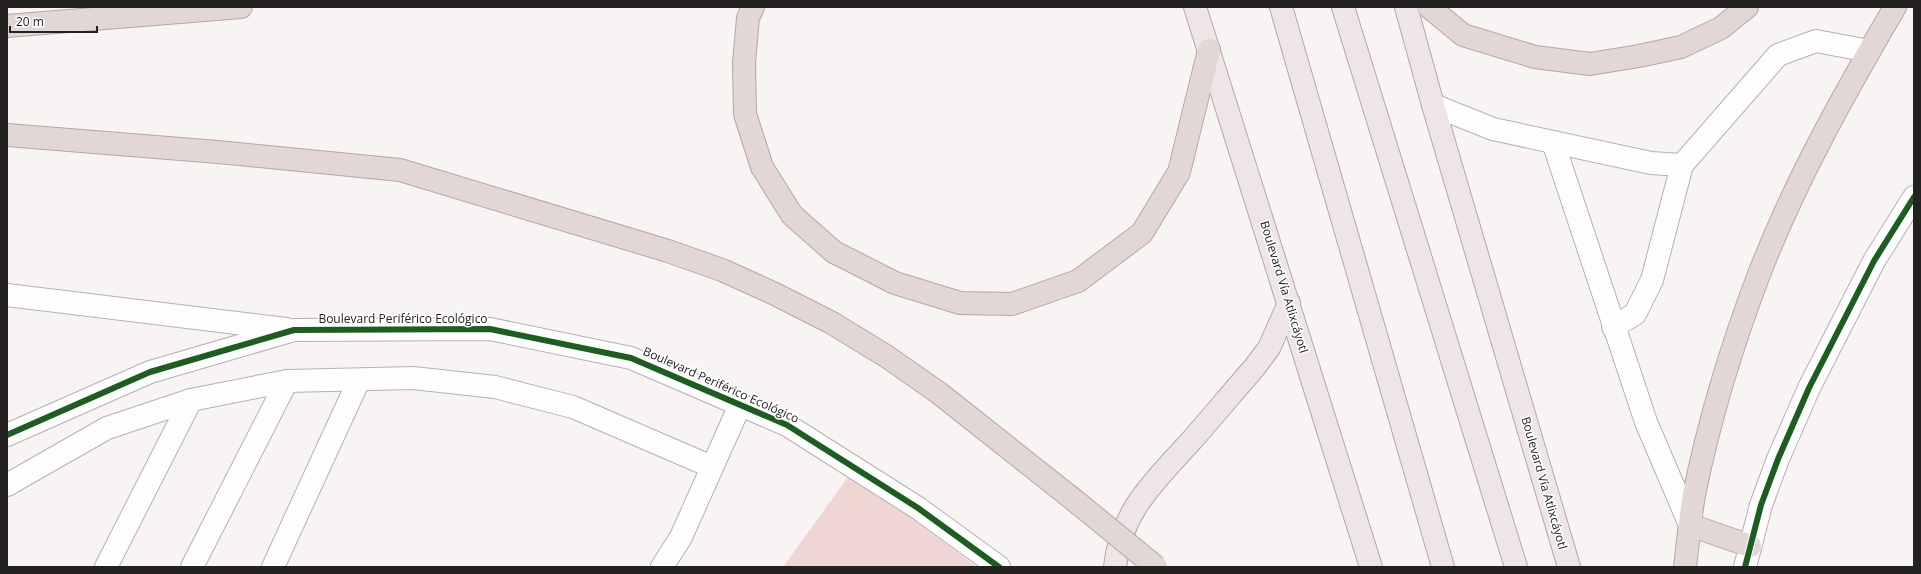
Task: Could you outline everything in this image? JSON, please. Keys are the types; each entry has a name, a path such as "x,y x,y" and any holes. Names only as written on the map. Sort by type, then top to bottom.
{"highway":[{"path":"7,26 241,7"},
{"path":"753,7 748,18 744,63 745,114 762,167 792,215 834,252 895,283 960,302 1012,304 1078,281 1142,233 1179,172 1209,50"},
{"path":"1429,7 1463,35 1535,57 1590,64 1681,47 1721,28 1747,7"},
{"path":"1685,567 1694,497 1706,440 1722,383 1758,276 1803,177 1835,113 1895,7"},
{"path":"7,135 400,170 668,251 722,270 775,294 832,323 880,352 939,393 1156,567"},
{"path":"1690,525 1747,557"}],"main road":[{"name":"Boulevard Vía Atlixcáyotl","path":"1196,7 1371,567"},
{"path":"1281,7 1443,567"},
{"path":"1343,7 1516,567"},
{"name":"Boulevard Vía Atlixcáyotl","path":"1406,7 1432,105 1568,567"},
{"path":"1115,567 1118,544 1126,523 1141,497 1254,368 1269,348 1289,303"}],"street":[{"path":"1614,327 1635,314 1652,280 1682,165 1778,55 1816,41 1870,51"},
{"path":"1432,105 1493,129 1651,163 1682,165"},
{"path":"1552,142 1646,422 1690,525"},
{"path":"1747,557 1761,506 1778,459 1809,388 1874,261 1914,198"},
{"path":"7,295 294,330"},
{"name":"Boulevard Periférico Ecológico","path":"7,435 150,372 294,330 490,329 631,358 787,424 918,508 999,567"},
{"path":"7,485 107,428 191,400 287,381 413,378 494,386 573,407 712,467"},
{"path":"273,567 359,380"},
{"path":"192,567 287,381"},
{"path":"106,567 191,400"},
{"path":"662,567 681,536 740,404"}],"shaded area":[{"path":"848,477 909,516 977,567 783,567"}],"cycle path":[{"path":"1745,567 1761,505 1778,459 1809,388 1874,261 1914,197"},
{"path":"7,435 150,372 294,330 490,329 631,358 787,425 918,508 999,567"}]}
